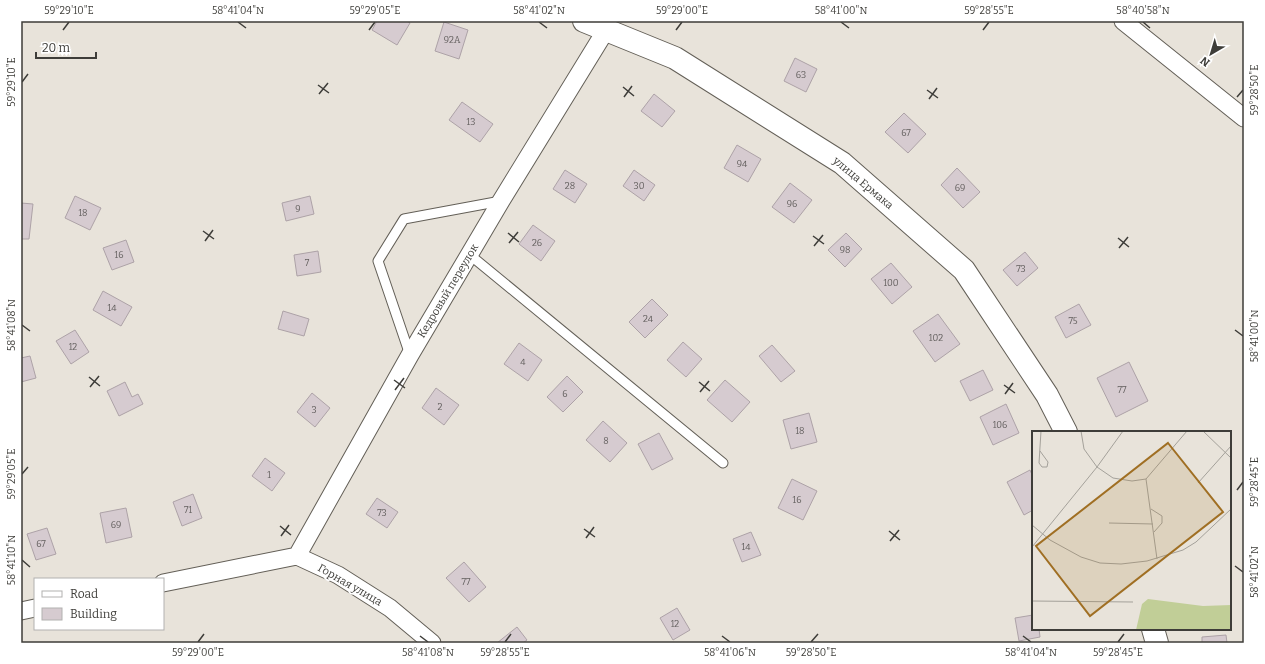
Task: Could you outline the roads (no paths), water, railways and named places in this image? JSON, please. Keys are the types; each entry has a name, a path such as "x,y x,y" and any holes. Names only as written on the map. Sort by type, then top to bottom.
{"street":[{"name":"улица Ермака","path":"584,21 675,58 842,163 964,270 1047,396 1065,431"},
{"path":"1123,21 1244,118"},
{"name":"Кедровый переулок","path":"297,556 410,355 501,201 606,30"},
{"path":"164,583 297,556"},
{"name":"Горная улица","path":"297,556 338,575 390,608 432,643"},
{"path":"21,611 34,608"},
{"path":"1153,630 1157,643"}],"lane":[{"path":"410,355 378,261 404,219 501,201"},
{"path":"470,255 723,463"}]}
